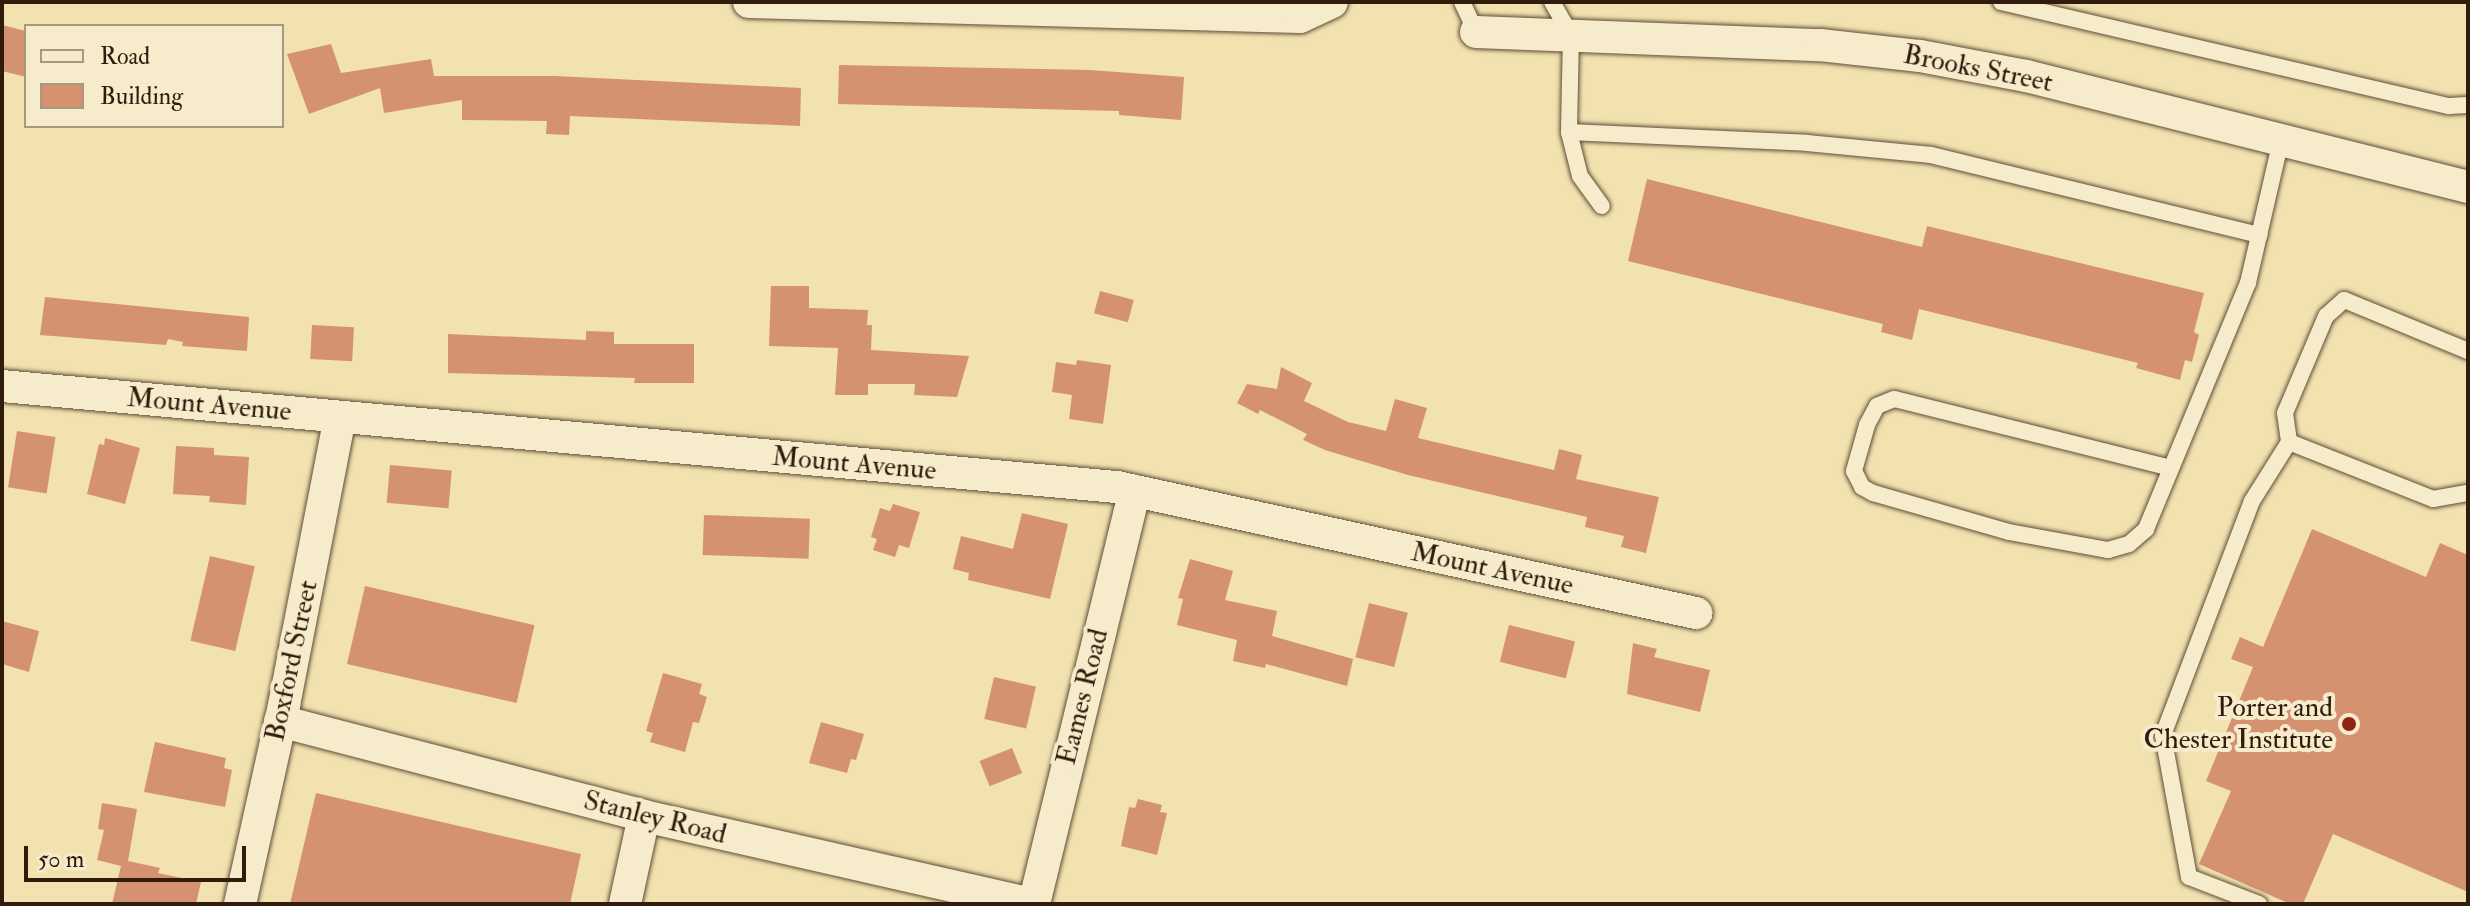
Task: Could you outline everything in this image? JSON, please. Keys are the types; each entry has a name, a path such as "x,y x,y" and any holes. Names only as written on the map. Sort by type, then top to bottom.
{"street":[{"path":"749,2 1300,17 1332,2"},
{"name":"Brooks Street","path":"1476,32 1820,45 1920,56 2026,76 2468,187"},
{"name":"Mount Avenue","path":"2,386 866,467 1038,478 1135,491 1696,613"},
{"name":"Boxford Street","path":"240,904 340,417"},
{"name":"Eames Road","path":"1033,904 1135,491"},
{"name":"Stanley Road","path":"280,721 644,816 1033,904"},
{"path":"625,904 644,816"}],"lane":[{"path":"1462,2 1476,32"},
{"path":"1552,2 1571,35 1569,132 1580,176 1602,206"},
{"path":"2001,2 2449,106 2468,105"},
{"path":"1569,132 1807,143 1931,155 2259,235"},
{"path":"2171,468 1894,399 1877,406 1867,425 1854,471 1862,487 1873,493 2009,532 2108,550 2129,544 2146,529 2248,283 2281,140"},
{"path":"2259,904 2189,877 2163,735 2252,501 2289,442 2285,413 2326,316 2344,300 2468,351"},
{"path":"2289,442 2433,499 2468,493"}],"building":[{"path":"2,25 24,30 24,76 2,71"},
{"path":"331,44 341,73 431,59 434,76 555,76 801,88 800,126 570,116 569,135 546,134 547,121 462,120 462,100 384,113 380,88 309,114 287,54"},
{"path":"839,65 1090,70 1184,77 1181,120 1119,115 1119,111 838,104"},
{"path":"1647,179 1922,247 1927,226 2204,293 2194,332 2199,335 2192,362 2185,360 2180,380 2136,368 2138,363 1919,309 1912,340 1881,332 1883,324 1628,261"},
{"path":"771,286 809,286 809,308 868,310 867,325 872,325 871,350 969,356 957,397 914,395 915,384 868,384 868,395 835,395 838,348 769,346"},
{"path":"1100,291 1134,300 1128,322 1094,313"},
{"path":"45,297 249,317 247,351 182,346 183,342 168,339 166,345 40,335"},
{"path":"312,325 354,327 352,361 310,359"},
{"path":"586,331 614,332 614,344 694,344 694,383 634,383 635,378 448,373 448,334 586,340"},
{"path":"1077,360 1111,365 1103,424 1069,419 1072,395 1052,392 1056,362 1076,365"},
{"path":"1281,367 1312,383 1304,401 1348,422 1386,431 1395,399 1427,408 1418,438 1554,470 1559,449 1582,455 1576,479 1659,497 1646,553 1621,547 1624,536 1585,527 1587,517 1408,475 1325,450 1303,440 1307,434 1260,410 1258,414 1237,403 1247,384 1277,389"},
{"path":"17,431 56,437 47,493 8,487"},
{"path":"105,438 140,448 125,504 87,494 99,444 104,445"},
{"path":"176,446 214,448 214,455 249,457 246,505 209,502 210,496 173,494"},
{"path":"390,465 452,470 448,508 387,503"},
{"path":"893,504 920,512 909,548 899,545 895,557 873,550 877,539 871,537 880,508 890,511"},
{"path":"1022,513 1068,524 1050,599 968,580 969,573 953,569 961,536 1013,549"},
{"path":"704,515 810,519 809,559 703,555"},
{"name":"Porter and Chester Institute","path":"2312,529 2426,577 2440,543 2468,555 2468,892 2333,834 2303,904 2290,904 2199,864 2231,791 2206,781 2253,667 2231,659 2240,637 2263,647"},
{"path":"210,556 255,566 235,651 190,641"},
{"path":"1190,559 1233,571 1225,600 1277,611 1272,636 1353,659 1347,686 1266,664 1265,668 1233,661 1237,640 1177,625 1183,599 1178,598"},
{"path":"365,586 535,625 517,703 347,664"},
{"path":"1369,603 1408,613 1394,667 1355,657"},
{"path":"2,621 39,631 29,672 2,664"},
{"path":"1509,625 1575,641 1566,678 1500,662"},
{"path":"1633,643 1657,649 1654,657 1710,670 1700,712 1627,694"},
{"path":"663,673 702,684 699,694 707,697 699,723 693,722 685,752 650,742 653,733 646,731"},
{"path":"994,677 1036,687 1026,729 984,719"},
{"path":"821,722 864,734 856,760 851,759 847,773 809,763"},
{"path":"155,742 226,758 224,768 232,770 225,807 144,792"},
{"path":"1012,748 1022,773 990,786 980,761"},
{"path":"316,793 581,854 570,904 290,904"},
{"path":"1138,799 1162,805 1160,812 1167,813 1157,855 1121,846 1129,807 1135,808"},
{"path":"102,803 137,809 128,861 160,868 158,873 201,882 196,904 112,904 121,866 97,860 104,830 98,829"}],"place":[{"name":"Porter and Chester Institute","path":"2349,724"}]}
